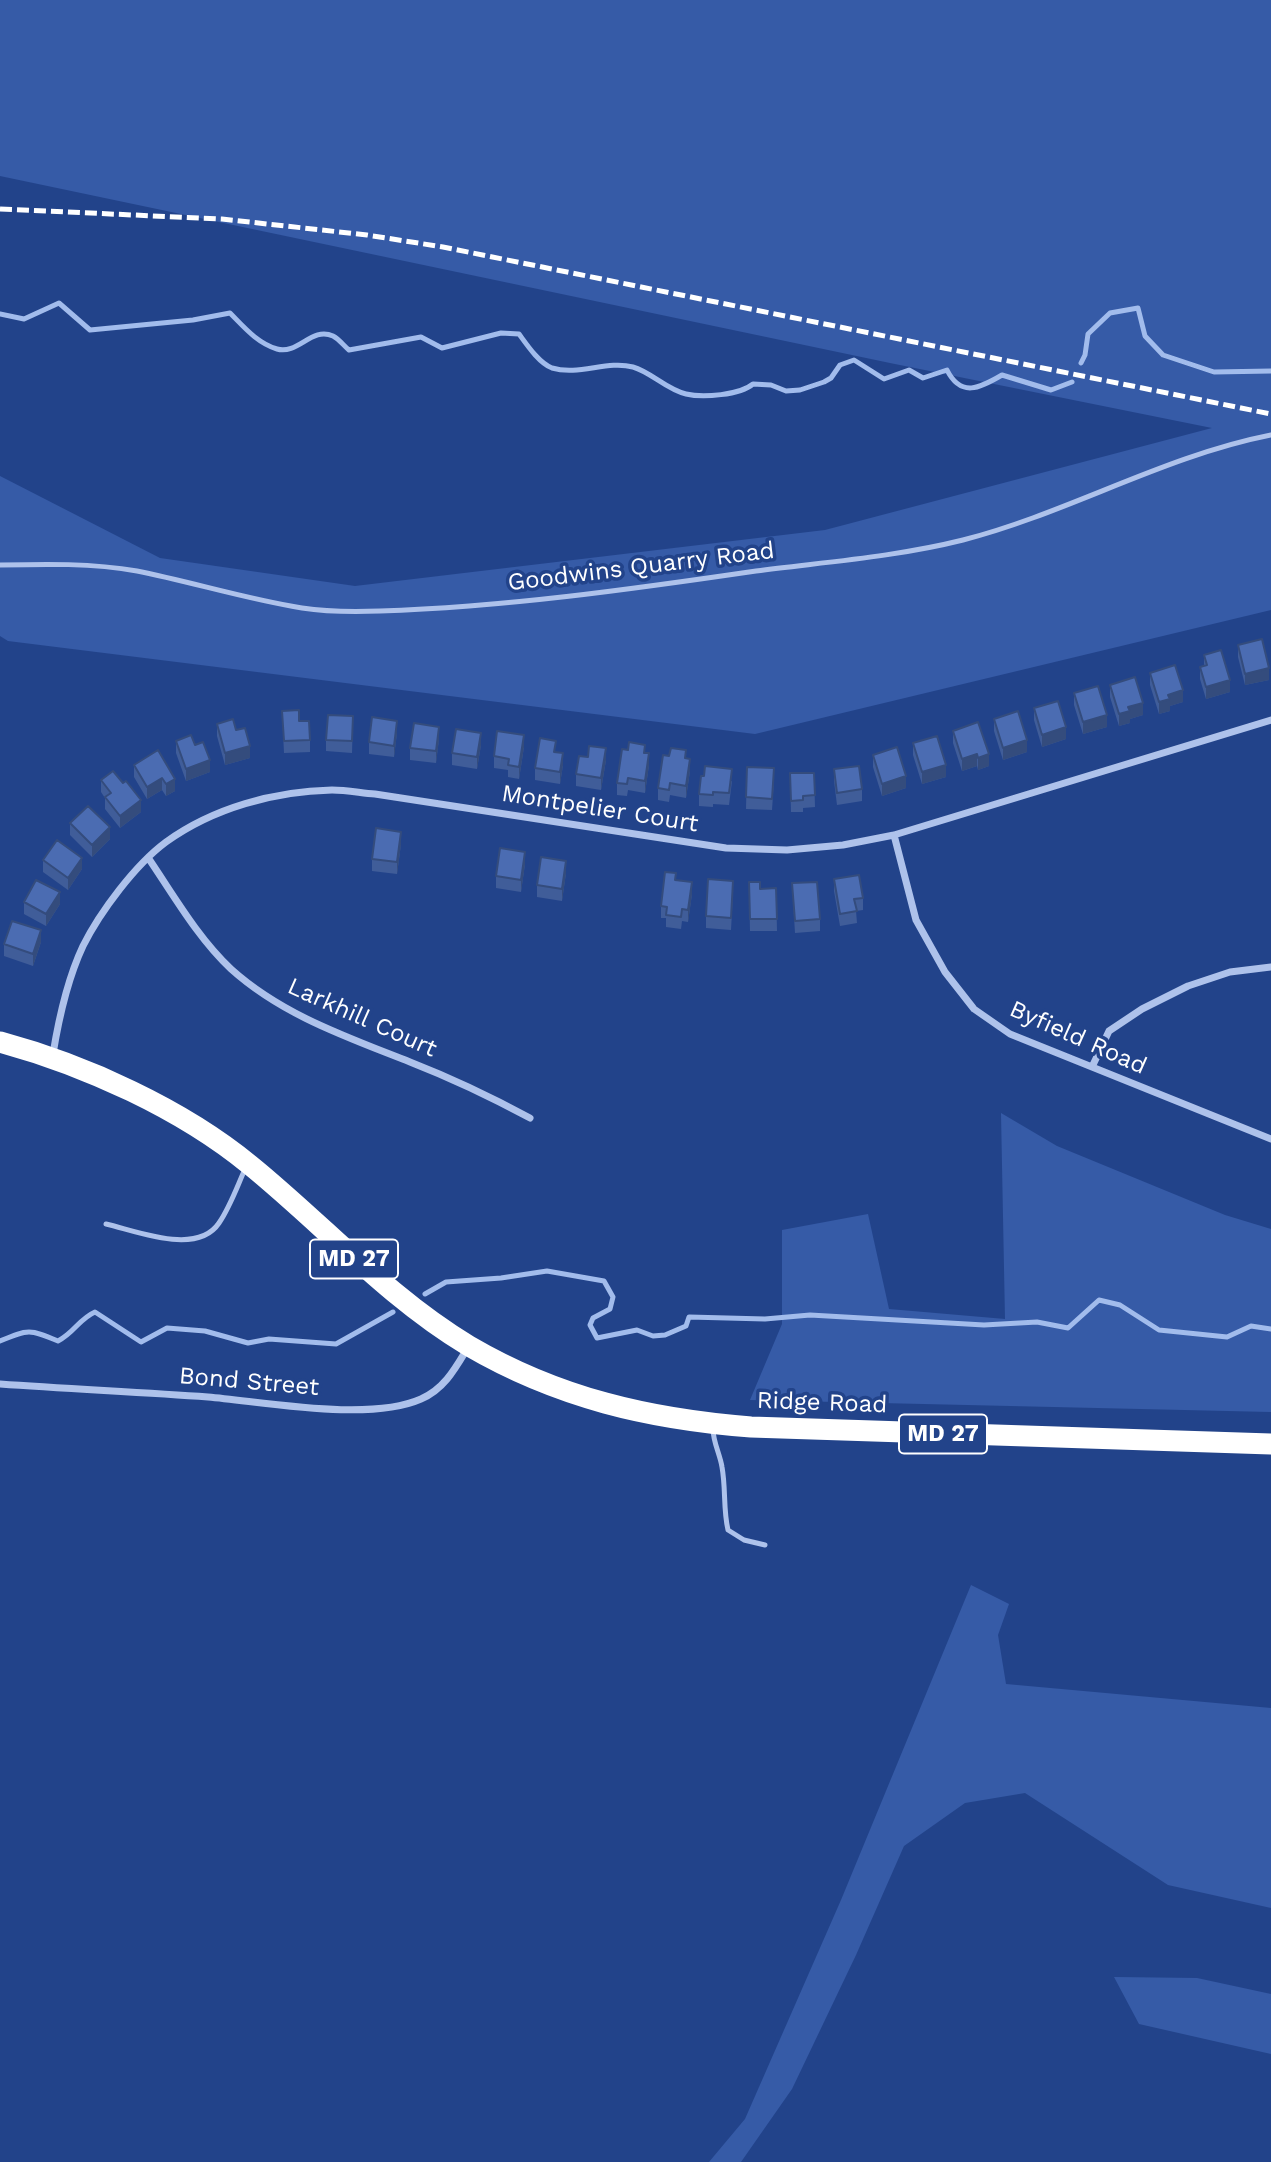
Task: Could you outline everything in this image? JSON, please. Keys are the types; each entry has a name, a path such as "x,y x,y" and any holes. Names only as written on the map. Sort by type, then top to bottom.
{"highway":[{"name":"MD 27","path":"0,1042 109,1080 204,1133 247,1163 365,1270 469,1346"},
{"name":"Ridge Road","path":"469,1346 500,1363 580,1396 652,1415 713,1424 1271,1444"}],"street":[{"name":"Montpelier Court","path":"52,1058 67,989 83,947 111,901 165,843 237,807 270,797 334,790 375,794 726,848 787,850 843,845 894,835 1271,720"},
{"name":"Byfield Road","path":"894,835 916,920 945,972 974,1009 1010,1034 1271,1139"},
{"name":"Larkhill Court","path":"149,859 201,935 230,968 261,993 292,1012 480,1091 530,1118"},
{"path":"1092,1067 1109,1031 1142,1009 1188,986 1230,972 1271,967"},
{"name":"Bond Street","path":"0,1384 375,1409 400,1406 422,1399 434,1391 449,1378 469,1346"}],"lane":[{"name":"Goodwins Quarry Road","path":"0,565 58,563 134,571 302,608 335,611 452,606 603,592 876,558 960,541 1001,530 1202,454 1271,435"},
{"path":"106,1224 183,1241 201,1238 211,1233 218,1225 247,1163"},
{"path":"713,1424 713,1437 722,1466 723,1512 728,1530 744,1540 765,1545"}],"shaded area":[{"path":"0,0 1271,0 1271,610 755,734 8,641 0,636 0,476 160,558 355,586 825,530 1212,428 0,176"},
{"path":"1001,1113 1057,1146 1225,1215 1271,1229 1271,1412 750,1400 782,1324 782,1230 868,1214 889,1309 1005,1319"},
{"path":"971,1585 1009,1604 998,1635 1006,1684 1271,1708 1271,1908 1168,1885 1025,1793 965,1803 904,1846 792,2089 741,2162 709,2162 745,2119 841,1900"},
{"path":"1114,1977 1197,1978 1271,1994 1271,2054 1139,2024"}],"building":[{"path":"1262,639 1269,668 1245,674 1238,645"},
{"path":"1221,650 1230,680 1206,687 1200,667 1207,665 1204,655"},
{"path":"1175,665 1183,690 1168,695 1170,699 1159,702 1150,673"},
{"path":"1135,677 1143,703 1128,707 1130,711 1119,714 1110,685"},
{"path":"1098,686 1107,715 1083,722 1074,693"},
{"path":"1058,701 1066,727 1042,735 1034,708"},
{"path":"299,710 299,721 309,721 310,740 284,741 282,711"},
{"path":"1018,711 1027,740 1003,748 994,719"},
{"path":"328,715 353,716 352,741 326,740"},
{"path":"372,717 397,721 394,746 369,742"},
{"path":"233,719 236,730 245,728 250,746 225,753 217,724"},
{"path":"978,722 989,754 978,758 977,754 962,759 953,731"},
{"path":"414,723 439,727 436,751 410,748"},
{"path":"456,729 481,733 477,757 452,753"},
{"path":"497,731 524,735 519,767 508,765 509,759 494,756"},
{"path":"191,735 195,745 203,742 210,760 186,769 176,741"},
{"path":"937,736 946,765 922,772 913,743"},
{"path":"540,738 556,741 554,752 563,753 560,772 535,768"},
{"path":"629,742 645,745 644,753 649,753 645,781 628,778 627,784 617,783 622,749 628,750"},
{"path":"589,746 606,748 601,778 576,774 579,756 588,757"},
{"path":"897,747 906,776 882,784 873,755"},
{"path":"671,748 686,750 685,758 690,759 686,786 670,783 669,790 658,788 663,755 669,756"},
{"path":"158,750 175,779 166,784 162,778 147,787 134,765"},
{"path":"705,766 732,769 729,793 699,794"},
{"path":"859,766 862,789 837,793 834,769"},
{"path":"747,767 774,768 772,799 746,797"},
{"path":"113,771 123,783 126,781 141,800 120,816 105,797 111,793 101,780"},
{"path":"790,773 814,773 815,795 791,801"},
{"path":"88,806 110,827 92,845 70,823"},
{"path":"376,828 401,832 397,862 372,859"},
{"path":"57,840 82,858 68,878 43,860"},
{"path":"500,848 525,852 521,880 496,876"},
{"path":"541,857 566,861 562,889 537,885"},
{"path":"665,872 676,873 675,880 692,882 688,910 682,909 681,917 666,915 667,907 661,906"},
{"path":"859,875 863,898 854,899 857,911 840,914 834,879"},
{"path":"708,879 733,881 731,918 706,916"},
{"path":"36,880 60,892 46,914 24,902"},
{"path":"749,882 760,882 760,889 776,888 777,919 750,919"},
{"path":"817,882 820,919 795,921 792,883"},
{"path":"12,921 41,930 33,954 4,944"}],"waterway":[{"path":"0,314 24,319 59,303 90,330 193,320 230,313 263,343 285,350 325,334 335,337 349,350 421,337 442,348 501,333 519,334 538,358 552,368 572,370 623,365 646,373 672,389 693,395 731,393 753,384 771,385 786,391 800,390 824,382 831,378 840,365 854,360 884,379 909,370 923,378 947,370 958,384 972,388 1002,375 1051,390 1072,382"},
{"path":"1081,363 1088,334 1110,313 1138,308 1145,336 1163,355 1214,372 1271,371"},
{"path":"425,1294 446,1282 547,1271 604,1281 613,1297 610,1309 593,1318 590,1325 597,1338 637,1330 653,1336 665,1335 686,1326 689,1317 765,1319 810,1315 984,1325 1037,1322 1068,1328 1099,1300 1120,1305 1159,1330 1227,1337 1251,1326 1271,1329"},
{"path":"0,1341 29,1332 58,1341 95,1312 141,1342 167,1328 205,1331 248,1343 269,1339 336,1344 393,1312"}],"railway":[{"path":"0,209 222,219 367,235 443,247 1271,414"}]}
